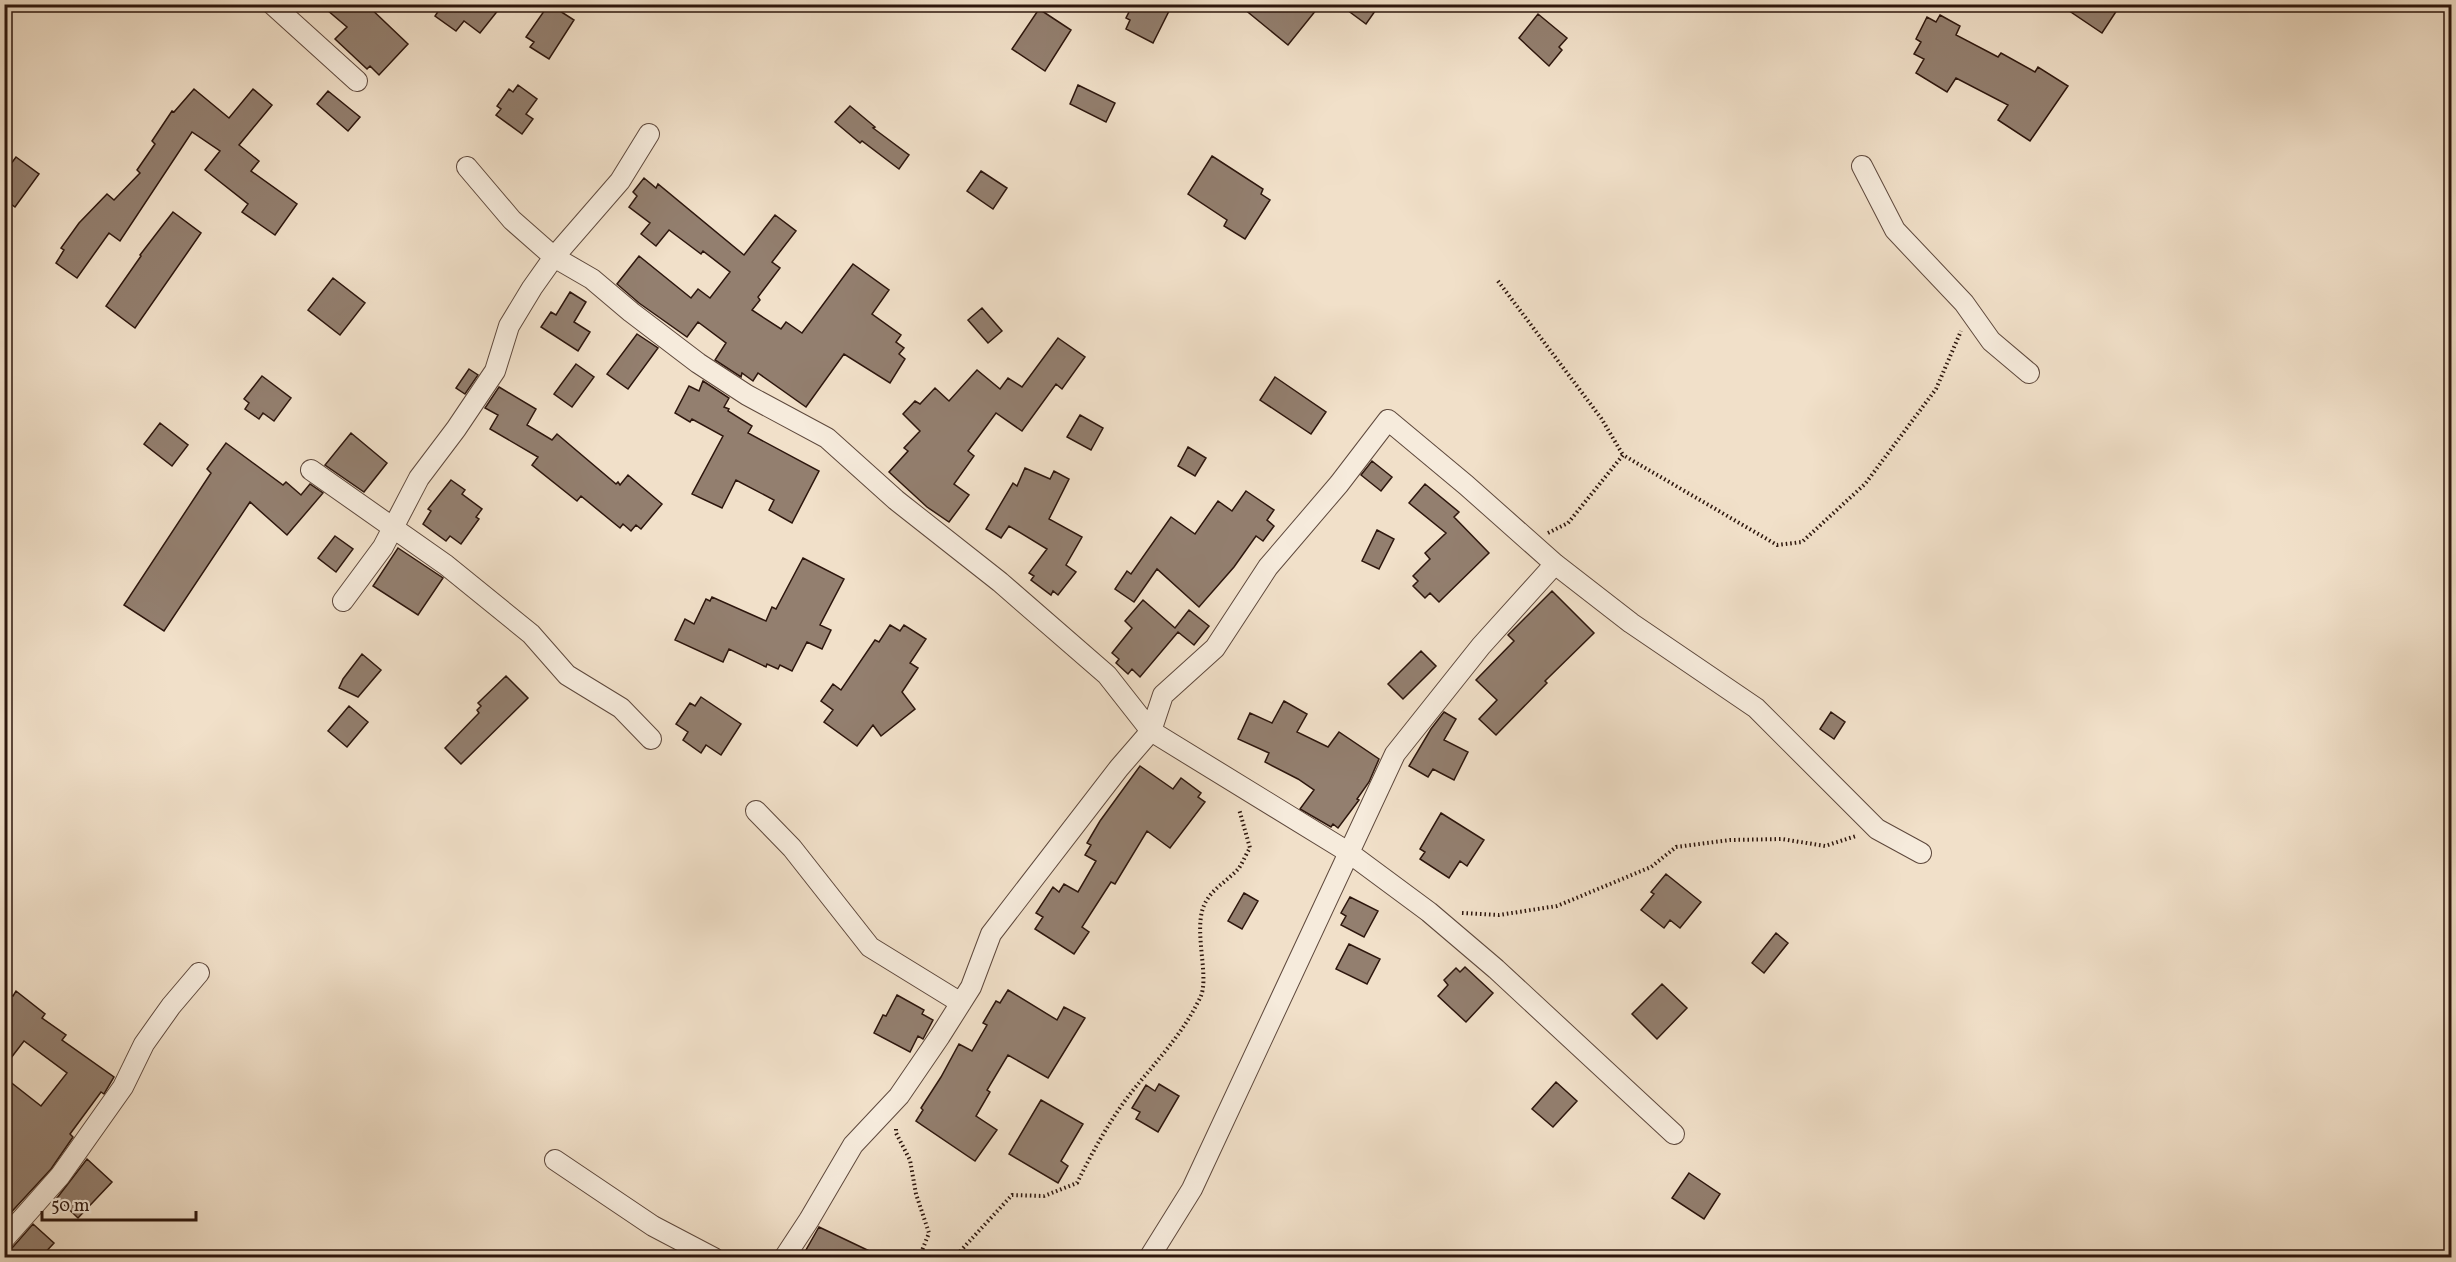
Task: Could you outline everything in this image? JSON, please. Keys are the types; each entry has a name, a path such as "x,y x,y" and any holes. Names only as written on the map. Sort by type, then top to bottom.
{"street":[{"path":"273,4 357,81"},
{"path":"343,601 383,547 419,478 495,371 509,326 554,257 620,181 649,134"},
{"path":"1862,166 1895,230 1964,303 1991,341 2029,373"},
{"path":"466,167 512,220 554,257 592,279 631,312 737,389 827,438 896,500 1000,582 1107,675 1151,731 1348,852 1430,912 1496,969 1674,1134"},
{"path":"784,1257 809,1220 853,1145 899,1096 961,1003 971,987 991,934 1119,768 1151,731 1163,695 1215,648 1268,567 1339,484 1388,420 1555,564 1631,623 1756,708 1877,829 1921,853"},
{"path":"312,470 455,572 531,634 567,675 621,708 651,739"},
{"path":"1149,1257 1192,1189 1230,1103 1292,977 1395,754 1481,646 1555,564"},
{"path":"756,812 792,848 870,947 961,1003"},
{"path":"4,1239 60,1176 123,1087 144,1044 171,1006 199,973"},
{"path":"555,1160 653,1226 714,1257"}],"path":[{"path":"1498,281 1600,418 1623,455 1777,545 1802,542 1865,484 1936,389 1961,333 1964,303"},
{"path":"1529,542 1568,523 1623,455"},
{"path":"954,1257 1012,1195 1044,1196 1077,1183 1091,1153 1138,1084 1162,1058 1202,995 1200,921 1203,906 1223,881 1239,868 1250,848 1230,779"},
{"path":"1430,912 1499,915 1557,906 1651,867 1676,847 1730,840 1782,839 1825,846 1877,829"},
{"path":"899,1096 896,1133 910,1160 916,1194 930,1233 919,1257"}],"building":[{"path":"320,4 366,4 408,44 379,75 370,66 367,69 335,39 347,27"},
{"path":"443,4 503,4 480,33 464,21 456,31 435,16"},
{"path":"549,4 574,20 549,59 530,47 534,42 526,37"},
{"path":"1133,4 1156,4 1169,11 1153,43 1126,29 1130,20 1126,18"},
{"path":"1238,4 1321,4 1288,45"},
{"path":"1339,4 1380,4 1366,24"},
{"path":"2059,4 2121,4 2102,33"},
{"path":"1039,9 1071,30 1045,71 1012,49"},
{"path":"1538,14 1567,38 1559,47 1562,50 1549,66 1519,38"},
{"path":"1940,15 1960,26 1956,35 1998,57 2001,53 2035,72 2038,67 2068,86 2030,141 1998,120 2008,105 1956,78 1947,92 1916,73 1924,59 1914,54 1921,42 1916,39 1927,17 1936,22"},
{"path":"518,85 537,99 526,114 533,119 522,134 496,115 501,109 497,106 509,89 513,92"},
{"path":"1078,85 1115,103 1106,122 1070,104"},
{"path":"194,89 229,118 253,89 272,105 239,145 259,161 251,171 297,204 275,235 242,212 248,204 205,170 220,151 192,132 120,241 109,233 77,278 56,263 64,250 61,248 79,223 107,194 114,200 140,173 137,170 155,144 152,141 172,111 174,112"},
{"path":"328,91 360,117 348,131 317,104"},
{"path":"850,106 875,127 873,128 909,155 899,169 862,141 860,143 835,122"},
{"path":"1212,156 1263,189 1261,194 1270,200 1245,239 1224,226 1227,220 1188,194"},
{"path":"16,157 39,174 15,207 4,199 4,173"},
{"path":"981,171 1007,188 993,209 967,191"},
{"path":"644,178 656,188 658,184 744,255 775,215 796,231 772,262 780,268 758,297 760,300 752,310 781,329 786,322 802,333 853,264 889,290 872,314 901,335 896,342 904,348 899,354 905,359 890,383 844,354 806,407 758,373 753,381 742,373 741,377 715,360 726,343 698,322 687,337 639,303 617,284 639,256 691,298 698,289 710,298 730,272 703,251 701,254 669,230 656,246 641,234 650,223 629,207 637,196 633,192"},
{"path":"173,212 201,233 135,328 106,306 140,255"},
{"path":"333,278 365,303 340,335 308,310"},
{"path":"570,292 586,302 574,322 590,332 578,351 541,327 551,312 556,315"},
{"path":"982,308 1002,331 988,343 968,320"},
{"path":"637,334 658,348 628,389 607,374"},
{"path":"1058,338 1085,357 1062,389 1056,384 1022,431 996,413 968,451 974,456 954,484 969,495 949,522 927,507 889,472 908,451 904,448 920,431 903,414 915,401 920,404 935,388 949,401 977,370 1000,389 1008,378 1022,387"},
{"path":"576,364 594,377 572,407 554,394"},
{"path":"469,369 478,375 465,394 456,388"},
{"path":"262,376 291,398 274,421 263,413 259,419 245,409 249,403 244,399"},
{"path":"1275,377 1326,412 1311,434 1260,400"},
{"path":"703,381 729,398 724,407 752,426 748,433 819,471 792,523 769,510 774,500 736,480 722,508 692,494 723,436 692,419 690,422 675,413 689,386 699,391"},
{"path":"499,387 536,409 527,425 552,440 557,434 616,484 618,482 620,485 628,475 662,504 641,529 636,525 631,531 623,524 620,528 581,496 577,501 532,465 538,457 490,429 498,415 485,408"},
{"path":"1080,415 1103,428 1091,450 1067,437"},
{"path":"160,423 188,445 172,466 144,444"},
{"path":"351,433 387,463 364,492 325,465"},
{"path":"226,443 283,485 286,482 301,495 310,484 323,493 287,535 250,502 164,631 124,605 211,473 207,469"},
{"path":"1188,447 1206,458 1195,476 1178,466"},
{"path":"1372,461 1392,477 1381,491 1361,475"},
{"path":"1025,468 1050,479 1054,471 1069,479 1049,519 1082,537 1066,565 1076,572 1058,595 1053,591 1051,595 1031,580 1034,576 1029,573 1047,549 1009,526 1001,538 986,529 1013,483 1017,486"},
{"path":"451,480 465,490 462,494 482,509 476,517 479,519 461,544 450,536 446,541 423,524 431,511 428,509"},
{"path":"1425,484 1459,512 1454,517 1489,553 1439,602 1430,593 1425,598 1413,586 1418,581 1413,576 1430,559 1425,553 1446,533 1409,503"},
{"path":"1246,491 1274,510 1267,520 1274,526 1263,541 1256,536 1234,567 1199,607 1157,569 1134,602 1115,589 1127,571 1131,574 1171,517 1195,534 1218,501 1232,511"},
{"path":"1377,530 1394,539 1379,569 1362,561"},
{"path":"335,536 353,549 336,572 318,558"},
{"path":"398,548 443,578 418,615 373,586"},
{"path":"803,558 844,579 820,625 831,630 822,649 807,642 792,671 780,665 778,669 767,664 766,667 729,649 723,662 675,640 685,619 694,624 706,599 710,601 712,597 766,621 772,607 776,609"},
{"path":"1552,591 1594,633 1545,681 1547,683 1496,735 1479,719 1497,700 1476,680 1514,641 1508,635"},
{"path":"1143,600 1175,628 1189,610 1209,626 1194,645 1178,632 1140,677 1132,669 1128,674 1116,663 1119,659 1112,653 1132,628 1125,621"},
{"path":"890,625 900,631 904,625 926,639 910,663 918,668 902,692 915,709 881,736 873,725 857,746 824,722 833,710 821,701 833,684 841,690 875,640 879,642"},
{"path":"1421,651 1436,666 1403,699 1388,684"},
{"path":"362,654 381,670 358,697 339,688"},
{"path":"506,676 528,698 461,764 445,748 479,713 477,710 481,706 478,703"},
{"path":"701,697 741,724 721,755 706,745 701,753 683,740 688,732 676,724 690,703 695,706"},
{"path":"1284,701 1307,714 1297,732 1328,747 1339,732 1379,759 1369,782 1357,799 1359,800 1338,828 1333,824 1331,827 1300,809 1314,790 1265,762 1269,753 1238,739 1250,713 1272,723"},
{"path":"349,706 368,722 347,747 328,731"},
{"path":"1444,712 1456,719 1444,740 1468,752 1454,780 1433,769 1428,777 1409,766"},
{"path":"1831,712 1845,722 1834,739 1820,729"},
{"path":"1140,766 1173,789 1181,778 1201,793 1198,797 1205,802 1170,848 1147,831 1115,884 1111,882 1082,927 1089,932 1074,954 1035,929 1043,917 1036,913 1053,887 1059,892 1064,884 1078,892 1096,861 1085,855 1091,845 1087,843"},
{"path":"1441,813 1484,840 1467,866 1460,861 1449,878 1420,859 1425,852 1420,849"},
{"path":"1666,874 1701,902 1680,928 1670,920 1664,928 1641,910 1654,894 1651,892"},
{"path":"1244,893 1258,901 1242,929 1228,921"},
{"path":"1350,897 1378,911 1364,937 1341,925 1346,916 1341,913"},
{"path":"1776,933 1788,943 1764,973 1752,963"},
{"path":"1349,944 1380,959 1367,984 1336,969"},
{"path":"1465,967 1493,993 1466,1022 1438,996 1448,985 1444,980 1456,968 1460,972"},
{"path":"1662,984 1687,1008 1657,1039 1632,1014"},
{"path":"4,990 13,996 16,991 45,1014 42,1018 66,1035 62,1040 114,1077 104,1094 101,1092 70,1134 73,1137 51,1169 4,1220 4,1077 41,1106 67,1073 24,1041 4,1067"},
{"path":"1008,990 1057,1020 1064,1007 1085,1018 1048,1078 1008,1055 987,1090 990,1092 976,1116 997,1130 975,1161 916,1121 923,1110 921,1108 959,1044 972,1051 987,1025 983,1023 996,1001 1000,1003"},
{"path":"897,995 924,1010 922,1014 933,1020 923,1039 918,1036 910,1052 874,1033"},
{"path":"1556,1082 1577,1101 1553,1127 1532,1109"},
{"path":"1159,1084 1179,1096 1158,1132 1136,1119 1140,1112 1132,1108 1146,1085 1155,1091"},
{"path":"1041,1100 1083,1124 1061,1161 1068,1166 1058,1183 1009,1154"},
{"path":"87,1159 112,1182 78,1218 57,1198"},
{"path":"1689,1173 1720,1194 1704,1219 1672,1198"},
{"path":"33,1224 54,1243 41,1257 4,1257 4,1251 13,1247"},
{"path":"819,1227 882,1257 802,1257"}]}
